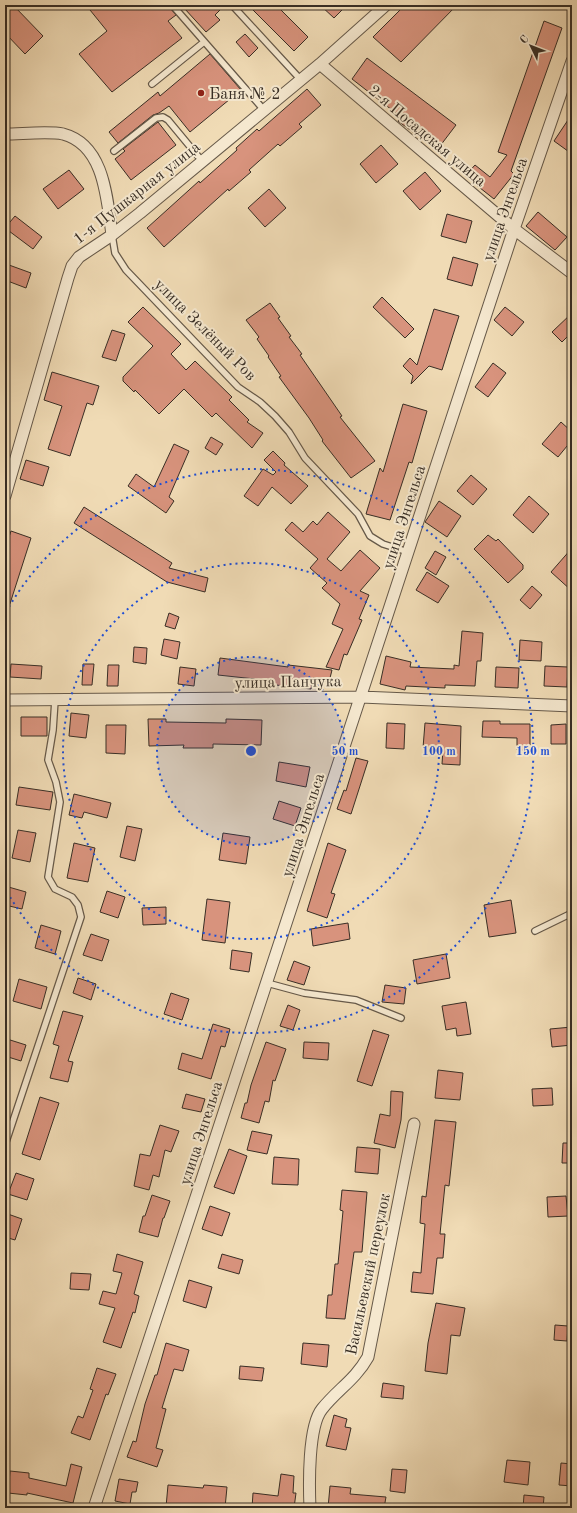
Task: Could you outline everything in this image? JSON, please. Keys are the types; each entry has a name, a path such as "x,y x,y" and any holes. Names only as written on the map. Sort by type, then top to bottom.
{"street":[{"name":"1-я Пушкарная улица","path":"5,496 72,266 79,257 112,235 301,80 386,5"},
{"name":"улица Энгельса","path":"94,1508 514,229 572,61"},
{"name":"2-я Посадская улица","path":"320,64 514,229 572,273"},
{"name":"улица Зелёный Ров","path":"5,134 62,134 79,140 91,152 105,189 112,235"},
{"name":"улица Панчука","path":"5,700 361,697 572,706"},
{"name":"Васильевский переулок","path":"310,1508 308,1473 315,1423 320,1410 360,1371 368,1356 414,1124"}],"lane":[{"path":"232,5 301,80"},
{"path":"174,7 264,110"},
{"path":"152,84 204,42"},
{"path":"114,151 156,118 163,117 168,120 202,161"},
{"name":"улица Зелёный Ров","path":"112,235 115,252 126,270 238,387 260,402 275,416 288,432 305,458 358,514 370,536 383,544 408,552"},
{"path":"5,1145 81,918 78,905 72,897 55,889 48,877 60,802 56,782 48,760 53,730 55,700"},
{"path":"535,931 572,913"},
{"path":"267,983 304,993 356,1000 401,1018"}],"building":[{"path":"9,5 13,5 43,36 25,54 5,33 5,9"},
{"path":"96,5 170,5 171,9 176,15 168,21 182,38 112,92 79,54 107,31 90,10"},
{"path":"178,5 225,5 215,15 220,20 206,32 184,8 182,10"},
{"path":"258,5 276,5 308,37 294,51 253,10"},
{"path":"320,5 347,5 334,18"},
{"path":"405,5 457,5 401,62 373,37"},
{"path":"544,21 562,28 511,171 514,174 494,199 465,176 475,165 490,177 507,155 498,152"},
{"path":"245,34 258,48 249,57 236,42"},
{"name":"Баня № 2","path":"210,54 241,90 190,132 169,106 153,115 118,143 109,132 158,92 160,96"},
{"path":"367,58 456,125 437,150 398,121 401,117 352,79"},
{"path":"307,89 321,105 299,124 302,127 280,146 278,144 249,170 251,172 229,191 228,189 164,247 147,228 199,181 200,183 237,150 236,148 257,129 259,131"},
{"path":"572,114 572,154 554,141"},
{"path":"158,122 176,145 131,180 115,159 125,151 123,149"},
{"path":"381,145 398,164 376,183 360,164"},
{"path":"69,170 84,189 58,209 43,189"},
{"path":"425,172 441,191 420,210 403,191"},
{"path":"269,189 286,208 265,227 248,208"},
{"path":"538,212 567,237 555,250 526,226"},
{"path":"447,214 472,221 466,243 441,236"},
{"path":"15,216 42,237 33,249 5,228"},
{"path":"453,257 478,264 472,286 447,279"},
{"path":"9,265 31,273 26,288 5,280"},
{"path":"382,297 414,329 405,338 373,307"},
{"path":"270,303 280,317 278,318 291,336 289,337 302,354 300,355 342,416 340,417 375,461 351,478 322,441 323,440 309,418 279,377 281,376 257,339 259,337 246,320"},
{"path":"143,307 181,344 171,354 186,370 195,361 232,397 229,400 249,420 247,422 263,433 252,448 216,413 212,417 184,389 159,414 135,390 134,392 123,381 123,377 153,346 128,322"},
{"path":"505,307 524,322 512,336 494,320"},
{"path":"434,309 459,316 442,370 429,366 411,384 413,376 403,366 410,358 417,365"},
{"path":"572,313 572,332 562,342 552,332"},
{"path":"112,330 125,334 116,361 102,357"},
{"path":"493,363 506,373 488,397 475,387"},
{"path":"52,372 99,386 93,405 87,403 70,456 48,449 62,406 44,400"},
{"path":"403,404 427,411 412,463 409,462 390,520 366,514 380,468 383,472"},
{"path":"561,422 572,432 572,440 558,457 542,444"},
{"path":"211,437 223,444 216,455 205,448"},
{"path":"174,444 189,451 169,497 174,501 166,513 128,486 136,474 154,487"},
{"path":"273,451 285,463 284,465 308,486 291,504 272,487 258,506 244,496 263,469 273,475 276,472 264,460"},
{"path":"26,460 49,467 43,486 20,479"},
{"path":"471,475 487,489 473,505 457,491"},
{"path":"529,496 549,514 533,533 513,515"},
{"path":"439,501 461,516 447,537 425,522"},
{"path":"84,507 172,563 169,568 208,578 205,592 167,582 74,523"},
{"path":"328,512 350,532 327,559 341,571 360,550 380,568 360,591 369,595 359,619 362,620 347,655 344,654 339,670 326,667 343,629 332,624 340,604 322,588 327,583 310,568 318,559 285,530 292,522 303,532 313,521 317,525"},
{"path":"11,531 31,538 7,613 5,613 5,549"},
{"path":"488,535 496,541 498,539 523,565 523,569 508,583 474,549"},
{"path":"572,548 572,591 551,572"},
{"path":"435,551 446,557 436,575 425,568"},
{"path":"427,572 449,586 438,603 416,590"},
{"path":"532,586 542,595 530,609 520,600"},
{"path":"169,613 179,617 175,629 165,626"},
{"path":"462,631 483,633 481,661 477,661 475,686 445,685 445,688 406,686 405,690 380,684 386,656 411,662 410,667 454,669 454,665 459,666"},
{"path":"164,639 180,642 177,659 161,655"},
{"path":"520,640 542,642 541,661 519,660"},
{"path":"134,647 147,648 146,664 133,662"},
{"path":"220,658 288,667 288,665 332,670 329,682 313,678 311,689 254,684 255,679 218,675"},
{"path":"11,664 42,666 41,679 10,677"},
{"path":"83,664 94,664 92,685 82,685"},
{"path":"108,665 119,665 118,686 107,686"},
{"path":"545,666 568,667 567,687 544,686"},
{"path":"180,667 196,669 194,686 178,684"},
{"path":"496,667 519,668 518,688 495,687"},
{"path":"71,713 89,715 86,738 69,736"},
{"path":"21,717 47,717 47,736 21,736"},
{"path":"148,719 166,719 166,722 226,723 226,719 262,720 261,745 213,744 213,748 183,748 184,745 149,746"},
{"path":"483,721 500,721 500,724 530,724 530,750 517,750 517,738 482,737"},
{"path":"387,723 405,724 404,749 386,748"},
{"path":"425,723 461,726 460,765 442,764 443,750 423,748"},
{"path":"566,724 566,744 551,744 551,725"},
{"path":"106,725 126,725 125,754 106,753"},
{"path":"356,758 368,761 351,814 337,809 344,790 346,791"},
{"path":"279,762 310,767 306,787 276,781"},
{"path":"19,787 53,792 50,810 16,805"},
{"path":"74,794 111,803 107,818 84,812 82,818 69,815"},
{"path":"279,801 301,808 295,826 273,819"},
{"path":"127,826 142,829 135,861 120,857"},
{"path":"18,830 36,833 30,862 12,858"},
{"path":"223,833 250,837 246,864 219,860"},
{"path":"74,843 95,848 88,882 67,878"},
{"path":"328,843 346,850 331,893 335,894 327,918 307,911"},
{"path":"5,886 26,892 22,909 5,905"},
{"path":"107,891 125,897 118,918 100,912"},
{"path":"207,899 230,902 225,943 202,940"},
{"path":"511,900 516,933 489,937 484,905"},
{"path":"166,907 166,924 143,925 142,908"},
{"path":"348,923 350,939 313,946 311,929"},
{"path":"41,925 61,931 55,954 35,948"},
{"path":"91,934 109,940 102,961 83,955"},
{"path":"232,950 252,953 249,972 230,969"},
{"path":"446,954 450,978 417,984 413,960"},
{"path":"294,961 310,967 304,985 287,980"},
{"path":"78,978 96,984 91,1000 73,993"},
{"path":"19,979 47,987 41,1009 13,1001"},
{"path":"385,985 406,988 404,1004 382,1002"},
{"path":"171,993 189,999 182,1020 164,1014"},
{"path":"466,1002 471,1034 457,1036 456,1028 446,1030 442,1006"},
{"path":"288,1005 300,1010 293,1030 280,1026"},
{"path":"63,1011 83,1016 68,1061 73,1062 68,1082 50,1078 59,1046 53,1044"},
{"path":"213,1024 230,1029 225,1047 221,1046 211,1079 178,1069 182,1053 202,1059"},
{"path":"572,1027 572,1045 552,1047 550,1029"},
{"path":"373,1030 389,1035 372,1086 357,1081"},
{"path":"7,1039 26,1045 21,1061 5,1056"},
{"path":"266,1042 286,1049 275,1081 273,1080 269,1102 265,1101 259,1123 241,1118"},
{"path":"304,1042 329,1043 328,1060 303,1058"},
{"path":"438,1070 463,1073 460,1100 435,1098"},
{"path":"552,1088 553,1105 533,1106 532,1089"},
{"path":"391,1091 403,1092 401,1120 395,1148 374,1143 380,1114 390,1116"},
{"path":"186,1094 205,1099 201,1112 182,1108"},
{"path":"40,1097 59,1103 40,1160 22,1154"},
{"path":"435,1120 456,1122 449,1186 445,1185 440,1234 445,1234 443,1258 437,1258 433,1294 411,1292 413,1272 421,1273 425,1224 420,1223 422,1196 426,1197"},
{"path":"160,1125 179,1131 171,1152 165,1150 159,1177 153,1175 149,1190 134,1186 140,1154 150,1156"},
{"path":"252,1131 272,1135 267,1154 247,1150"},
{"path":"563,1143 572,1143 572,1163 562,1163"},
{"path":"357,1147 380,1149 378,1174 355,1172"},
{"path":"229,1149 247,1156 234,1194 214,1187"},
{"path":"274,1157 299,1159 298,1185 272,1184"},
{"path":"16,1173 34,1179 27,1200 8,1194"},
{"path":"342,1190 367,1192 362,1252 354,1252 345,1319 326,1318 328,1295 332,1295 335,1264 338,1264 343,1211 340,1210"},
{"path":"152,1195 170,1201 163,1218 158,1237 139,1232 143,1216 145,1216"},
{"path":"566,1196 568,1216 548,1217 547,1197"},
{"path":"210,1206 230,1213 222,1236 202,1229"},
{"path":"5,1213 22,1219 15,1240 5,1237"},
{"path":"117,1254 143,1262 134,1294 139,1296 135,1313 133,1312 121,1348 103,1342 115,1308 99,1304 103,1291 116,1294 122,1273 113,1271"},
{"path":"222,1254 243,1260 239,1274 218,1268"},
{"path":"71,1273 91,1274 89,1290 70,1289"},
{"path":"189,1280 212,1287 206,1308 183,1301"},
{"path":"436,1303 465,1308 460,1336 451,1335 447,1374 425,1371 428,1343"},
{"path":"555,1325 568,1326 567,1341 554,1340"},
{"path":"166,1343 189,1350 183,1371 174,1369 162,1408 166,1409 156,1448 163,1450 157,1467 127,1457 133,1441 136,1442 145,1404 155,1375 157,1375"},
{"path":"303,1343 329,1345 327,1367 301,1364"},
{"path":"240,1366 264,1368 262,1381 239,1379"},
{"path":"97,1368 116,1374 108,1395 106,1394 90,1440 71,1433 78,1416 83,1418 93,1390 90,1389"},
{"path":"383,1383 404,1386 403,1399 381,1397"},
{"path":"334,1415 347,1419 345,1427 351,1428 346,1450 326,1446"},
{"path":"507,1460 530,1462 528,1485 504,1482"},
{"path":"561,1463 572,1464 572,1486 559,1485"},
{"path":"71,1464 82,1467 73,1503 27,1493 27,1495 8,1493 10,1471 29,1473 29,1478 66,1486"},
{"path":"392,1469 407,1470 405,1493 390,1491"},
{"path":"281,1474 294,1476 293,1493 296,1493 294,1508 252,1508 253,1493 278,1496"},
{"path":"119,1479 138,1482 136,1492 132,1492 130,1504 115,1501"},
{"path":"168,1485 203,1488 204,1485 227,1487 225,1508 166,1507"},
{"path":"330,1486 351,1488 350,1494 386,1497 384,1508 328,1508"},
{"path":"524,1495 544,1497 543,1508 523,1508"}],"place":[{"name":"Баня № 2","path":"201,93"}]}
